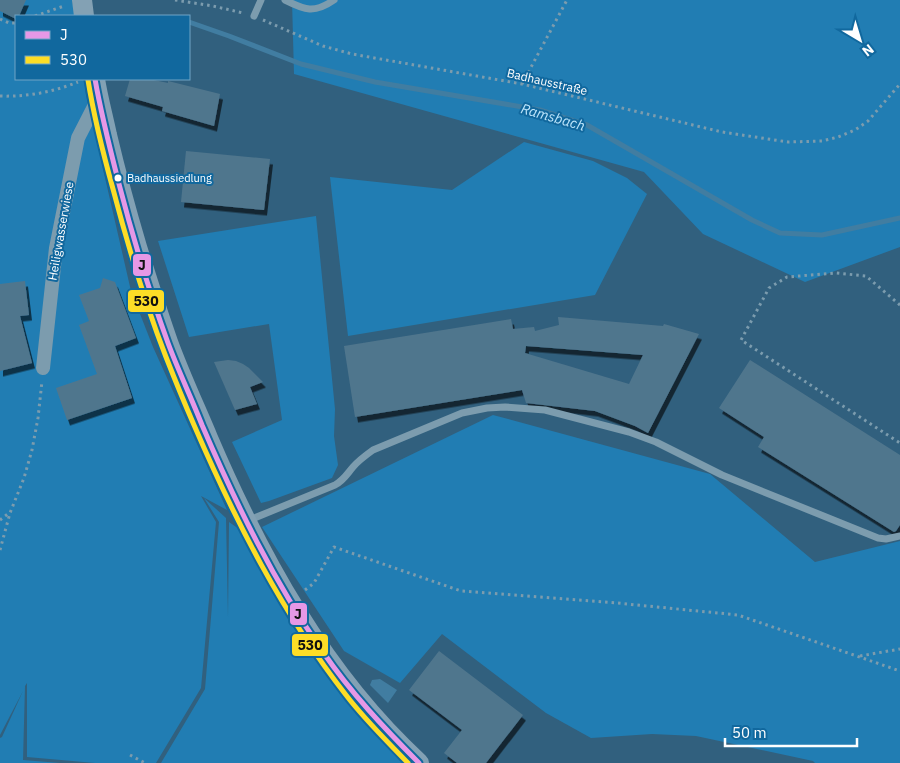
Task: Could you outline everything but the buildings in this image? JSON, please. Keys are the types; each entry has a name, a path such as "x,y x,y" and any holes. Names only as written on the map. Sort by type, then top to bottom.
{"main road":[{"path":"88,80 98,99 127,213 168,343 215,455 250,528 290,602 334,668 389,734 419,763"}],"street":[{"name":"Heiligwasserwiese","path":"43,368 56,248 72,165 78,138 98,99"}],"lane":[{"path":"254,16 261,0"},
{"path":"285,0 307,10 325,6 334,0"},
{"path":"250,528 341,482 352,467 373,450 462,414 487,408 504,407 545,410 629,432 656,442 722,475 878,538 886,539 900,536"}],"path":[{"name":"Badhausstraße","path":"175,0 213,6 254,16 324,46 352,54 522,84 722,132 788,142 822,141 855,130 868,121 900,84"},
{"path":"522,84 567,0"},
{"path":"40,15 83,6"},
{"path":"0,19 9,23 15,23"},
{"path":"0,96 22,96 42,93 88,80"},
{"path":"900,305 866,276 836,273 787,277 769,288 741,340 900,443"},
{"path":"0,550 10,513 24,478 32,450 38,418 43,368"},
{"path":"0,520 10,513"},
{"path":"290,602 314,583 334,547 462,591 738,614 900,671"},
{"path":"859,656 900,649"},
{"path":"130,755 145,763"}],"shaded area":[{"path":"0,0 72,0 75,15 15,15 15,80 84,80 131,291 153,347 227,510 201,496 216,522 201,688 156,763 95,763 27,757 27,683 25,686 23,760 60,763 0,763 0,738 23,691 0,735"},
{"path":"292,0 900,0 900,247 805,282 703,234 644,172 294,74"},
{"path":"524,142 593,161 627,178 647,194 595,295 348,336 330,177 452,190"},
{"path":"316,216 335,409 334,436 338,465 332,478 261,503 232,442 282,420 269,324 189,337 158,241"},
{"path":"493,415 710,474 815,562 900,541 900,763 815,763 813,761 696,736 652,734 591,738 546,713 442,634 400,683 344,651 262,527"},
{"path":"204,498 226,518 228,617 229,522 239,529 280,605 328,678 383,741 405,763 161,763 205,689 219,522"},
{"path":"380,679 397,690 388,703 370,685 372,680"}],"waterway":[{"name":"Ramsbach","path":"190,22 301,64 375,82 540,110 587,125 752,220 780,233 822,235 900,218"}],"transit line":[{"name":"530","path":"88,80 106,162 144,295 158,337 180,391 226,496 261,565 301,632 346,695 408,763"},
{"name":"J","path":"95,80 119,184 154,304 176,363 228,484 272,570 323,652 368,710 419,763"}],"place":[{"name":"Badhaussiedlung","path":"118,178"}]}
